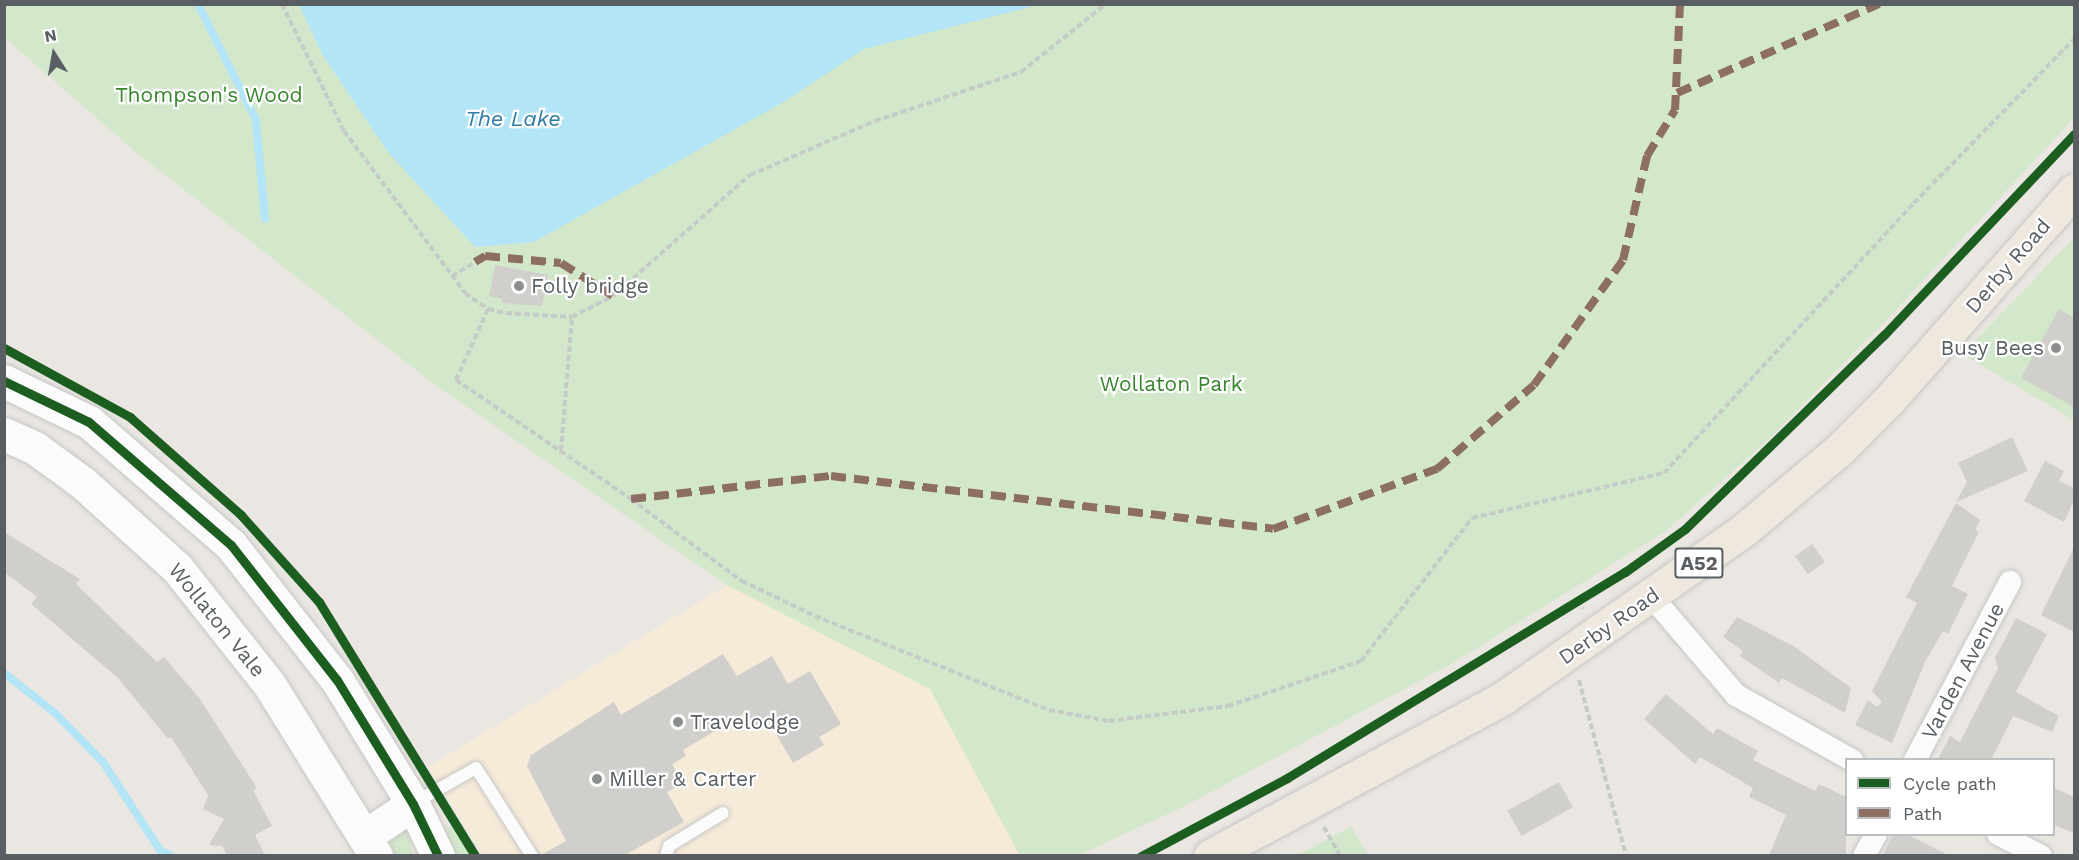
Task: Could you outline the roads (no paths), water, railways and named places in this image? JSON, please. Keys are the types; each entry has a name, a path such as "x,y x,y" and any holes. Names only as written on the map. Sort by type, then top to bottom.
{"highway":[{"name":"Derby Road","path":"1210,855 1493,704 1652,597 1745,529 1838,451 1933,353 2074,190"}],"street":[{"path":"4,381 89,422 231,545 337,680 413,804 438,855"},
{"name":"Wollaton Vale","path":"4,434 35,448 83,483 170,561 269,684 370,846"},
{"path":"170,561 205,522"},
{"name":"Varden Avenue","path":"1916,758 2010,582"},
{"path":"1652,597 1736,695 1850,758"},
{"path":"370,846 413,804"},
{"path":"1864,855 1875,836"},
{"path":"2002,836 2041,855"}],"lane":[{"path":"413,804 476,768 532,855"},
{"path":"666,855 669,846 723,813"}],"water":[{"name":"The Lake","path":"299,5 1038,5 864,49 782,103 534,242 475,247 388,152 322,54"}],"waterway":[{"path":"198,4 256,120 265,219"},
{"path":"4,673 54,712 103,762 160,850 172,856"}],"place":[{"name":"Folly bridge","path":"519,286"},
{"name":"Busy Bees","path":"2056,348"},
{"name":"Travelodge","path":"678,722"},
{"name":"Miller & Carter","path":"597,779"}],"park label":[{"name":"Thompson's Wood","path":"209,95"},
{"name":"Wollaton Park","path":"1171,384"}]}
